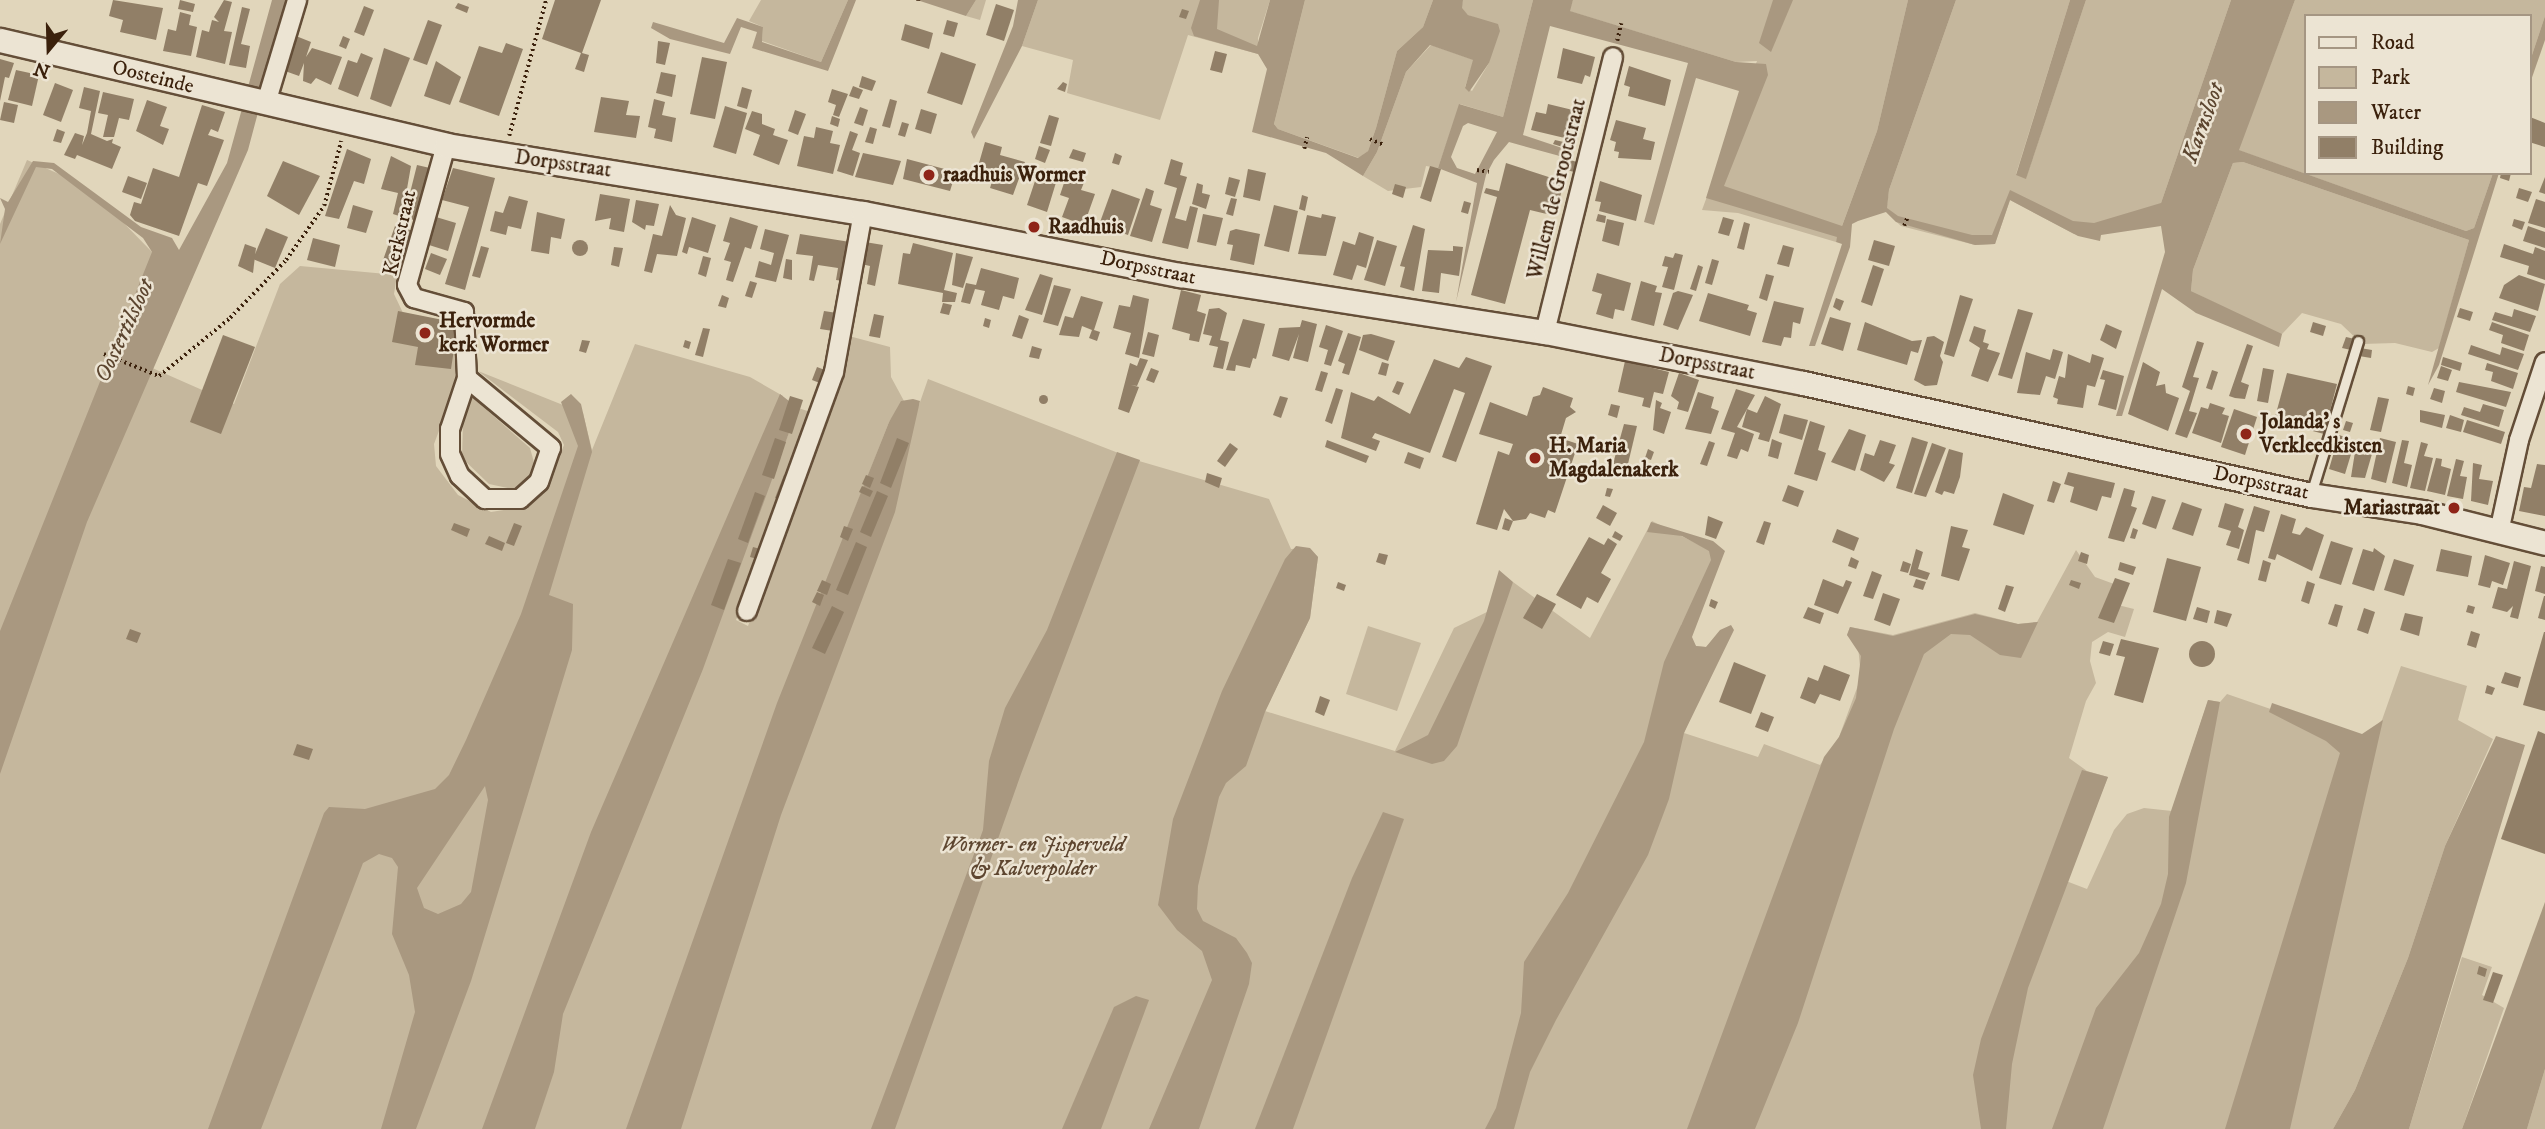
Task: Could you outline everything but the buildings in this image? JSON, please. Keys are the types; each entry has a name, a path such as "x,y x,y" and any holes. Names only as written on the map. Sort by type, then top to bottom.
{"street":[{"path":"258,101 297,0"},
{"name":"Oosteinde","path":"0,40 258,101"},
{"name":"Willem de Grootstraat","path":"1545,332 1614,54"},
{"name":"Dorpsstraat","path":"258,101 446,145 863,213 1180,275 1545,332 1830,388 2311,495 2421,512 2545,542"},
{"name":"Kerkstraat","path":"446,145 407,285 414,298 464,312 467,378 450,429 450,454 460,475 485,499 520,499 539,482 551,448 467,378"},
{"path":"747,611 835,372 863,213"},
{"path":"2499,532 2519,440 2545,362"}],"lane":[{"path":"2311,495 2358,341"}],"path":[{"path":"505,155 546,0"},
{"path":"1614,54 1621,23"},
{"path":"104,354 159,376 230,318 286,260 324,206 346,122"},
{"path":"1304,149 1307,137"},
{"path":"1370,139 1384,145"},
{"path":"1477,170 1489,172"},
{"path":"1904,226 1907,218"}],"green space":[{"path":"761,0 848,0 821,62 762,41 763,27 749,21"},
{"path":"976,0 986,0 980,20 966,16"},
{"path":"1038,0 1270,0 1258,38 1258,54 1188,35 1160,120 1067,93 1073,60 1022,46"},
{"path":"1305,0 1433,0 1423,27 1397,51 1368,151 1359,158 1278,129 1274,124"},
{"path":"1463,0 1533,0 1503,117 1460,104 1438,168 1426,166 1421,187 1388,191 1363,176 1377,152 1406,72 1431,45 1474,60 1465,87 1472,91 1489,63 1491,24 1468,15 1461,8"},
{"path":"1573,0 1908,0 1877,131 1836,242 1738,213 1702,210 1757,61 1736,62 1569,11"},
{"path":"1956,0 2070,0 2016,174 2026,178 2086,0 2231,0 2161,203 2166,215 2074,234 2010,200 1995,244 1975,245 1901,226 1886,212 1889,190"},
{"path":"2295,0 2545,0 2545,16 2531,58 2531,14 2304,14 2304,173 2238,150"},
{"name":"Wormer- en Jisperveld & Kalverpolder","path":"27,160 66,177 110,209 152,252 188,273 150,367 234,404 280,284 300,266 397,275 394,294 403,313 458,325 454,391 434,444 436,466 458,495 491,512 529,506 550,479 564,445 558,432 478,371 583,413 592,450 635,344 750,377 783,396 694,623 715,632 798,408 814,413 736,620 748,626 843,371 849,336 890,347 891,377 904,401 889,422 819,600 919,405 928,379 1139,461 1269,499 1291,549 1308,548 1318,557 1310,618 1265,711 1395,751 1454,628 1487,612 1513,582 1590,638 1652,521 1717,554 1681,625 1696,646 1706,647 1723,632 1684,733 1758,757 1764,744 1820,765 1839,737 1861,677 1858,646 1847,635 1850,627 1893,635 1975,613 2018,624 2037,622 2076,550 2095,577 2114,584 2110,603 2134,609 2125,637 2108,632 2092,642 2090,661 2096,683 2086,701 2069,758 2087,771 2108,777 2066,881 2087,889 2114,830 2127,814 2144,808 2172,811 2208,700 2220,702 2227,694 2363,741 2382,720 2401,666 2467,686 2458,720 2493,739 2445,846 2408,958 2355,1090 2333,1129 0,1129 0,224"},
{"path":"2243,162 2469,240 2439,348 2432,352 2395,343 2362,344 2341,324 2302,313 2282,334 2276,334 2191,291 2193,270 2233,163"},
{"path":"2308,175 2492,175 2474,228 2466,231"},
{"path":"472,397 530,448 535,466 528,484 513,489 489,484 462,458 463,423"},
{"path":"1368,626 1421,643 1397,711 1346,694"},
{"path":"2462,957 2492,967 2482,995 2504,1008 2462,1129 2409,1129"},
{"path":"2545,1069 2545,1129 2527,1129"}],"water":[{"name":"Oostertilsloot","path":"272,0 288,0 248,150 87,522 0,774 0,631 152,252 143,238 52,169 36,167 0,244 5,209 0,198 8,202 33,161 54,163 141,227 172,238 179,250 227,163"},
{"path":"848,0 856,0 828,71 752,48 757,32 741,27 730,54 670,39 651,28 653,22 724,43 737,18 763,27 762,42 821,62"},
{"path":"917,0 976,0 966,16"},
{"path":"1018,0 1038,0 1022,46 974,139 971,132 1013,26"},
{"path":"1200,0 1219,0 1217,29 1257,46 1270,0 1305,0 1274,124 1278,129 1358,158 1368,151 1397,51 1423,27 1433,0 1463,0 1462,8 1468,15 1498,24 1500,31 1489,63 1469,92 1465,88 1473,60 1430,45 1406,72 1377,152 1363,176 1326,153 1252,132 1267,69 1258,54 1194,36 1191,28"},
{"name":"Karnsloot","path":"1533,0 1573,0 1570,11 1736,62 1766,64 1768,75 1724,186 1842,226 1877,131 1908,0 1956,0 1889,190 1887,208 1898,216 1972,235 1992,235 2010,190 2073,221 2094,223 2161,203 2231,0 2295,0 2239,150 2466,231 2474,228 2492,175 2498,175 2439,365 2428,385 2469,240 2243,162 2233,163 2193,270 2191,291 2282,334 2279,347 2196,313 2162,289 2122,416 2116,416 2165,252 2161,226 2101,235 2100,241 2078,236 2010,200 1995,244 1975,245 1896,222 1886,212 1858,221 1852,224 1850,247 1815,346 1809,346 1842,244 1836,242 1837,237 1706,198 1739,91 1696,78 1654,225 1644,222 1688,63 1550,26 1523,135 1571,151 1567,158 1509,142 1494,160 1486,175 1456,302 1477,183 1438,168 1459,104 1503,117","holes":["1468,123 1497,132 1475,174 1457,168 1451,157 1463,126"]},
{"path":"1773,0 1793,0 1771,52 1759,43"},
{"path":"2070,0 2086,0 2026,179 2016,175"},
{"path":"2545,16 2545,40 2531,80 2531,58"},
{"path":"571,394 581,404 592,452 549,595 573,604 572,650 471,981 416,1129 381,1129 415,1012 409,975 392,934 398,867 392,858 379,854 363,863 261,1129 208,1129 324,813 329,807 365,809 435,789 449,775 466,740 521,614 578,446 561,402","holes":["485,786 488,800 471,892 461,904 438,914 424,908 417,888"]},
{"path":"780,394 798,408 703,669 563,1014 554,1072 535,1129 482,1129 591,832"},
{"path":"901,401 920,401 895,512 781,815 681,1129 626,1129 777,703 889,422"},
{"path":"1117,452 1140,460 1021,774 895,1129 871,1129 983,830 989,761 1005,708 1047,630"},
{"path":"1651,522 1713,541 1725,551 1692,637 1696,646 1706,647 1720,630 1731,625 1734,630 1684,733 1669,799 1648,855 1530,1072 1514,1129 1485,1129 1496,1108 1521,1013 1524,962 1568,893 1644,742 1664,662 1711,560 1709,551 1682,536 1647,532"},
{"path":"1296,546 1310,548 1318,557 1310,618 1265,712 1246,766 1226,783 1219,797 1198,886 1197,909 1203,921 1236,938 1247,953 1252,963 1249,984 1199,1129 1149,1129 1212,980 1202,951 1177,930 1158,905 1173,819 1222,691 1285,559"},
{"path":"1499,570 1513,582 1457,746 1444,761 1432,764 1395,752 1428,735 1484,621"},
{"path":"1975,614 2018,624 2038,622 2021,658 2000,655 1970,635 1951,634 1924,654 1894,729 1798,1023 1755,1129 1687,1129 1824,757 1839,737 1856,698 1861,656 1847,635 1850,627 1893,636"},
{"path":"2208,700 2220,702 2186,883 2103,1129 2052,1129 2096,1008 2139,953 2161,904 2168,874 2169,817"},
{"path":"2272,703 2362,734 2383,720 2290,1129 2225,1129 2340,753 2326,741 2269,712"},
{"path":"2496,736 2525,745 2409,1129 2333,1129 2355,1090 2408,958 2445,846"},
{"path":"2082,770 2108,777 2028,988 2012,1064 2006,1129 1981,1129 1973,1075 1981,1039"},
{"path":"1383,812 1404,819 1293,1129 1255,1129 1352,878"},
{"path":"2545,902 2545,1069 2527,1129 2462,1129"},
{"path":"1136,996 1149,1000 1101,1129 1062,1129 1114,1007"}],"place":[{"name":"raadhuis Wormer","path":"929,175"},
{"name":"Raadhuis","path":"1034,227"},
{"name":"Hervormde kerk Wormer","path":"425,333"},
{"name":"Jolanda' s Verkleedkisten","path":"2246,434"},
{"name":"H. Maria Magdalenakerk","path":"1535,458"},
{"name":"Mariastraat","path":"2454,508"}]}
